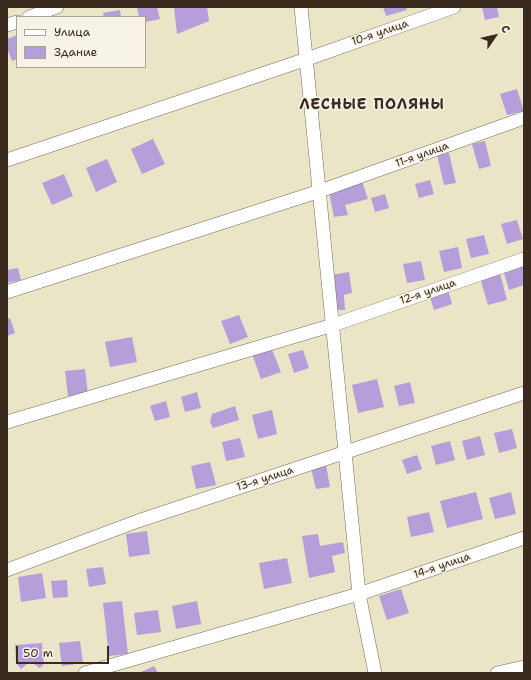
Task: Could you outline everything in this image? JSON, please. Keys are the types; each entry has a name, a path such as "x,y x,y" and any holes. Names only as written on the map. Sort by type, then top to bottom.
{"street":[{"path":"32,16 57,7"},
{"path":"302,7 359,594 375,673"},
{"name":"10-я улица","path":"7,160 307,59 454,7"},
{"name":"11-я улица","path":"7,292 320,191 524,118"},
{"name":"12-я улица","path":"7,422 333,325 524,259"},
{"name":"13-я улица","path":"7,570 138,521 524,393"},
{"name":"14-я улица","path":"85,673 359,594 524,538"},
{"path":"497,673 524,667"}],"building":[{"path":"137,7 157,7 160,19 146,22 146,16 139,16"},
{"path":"174,7 207,7 209,21 177,34"},
{"path":"383,7 406,7 407,10 386,16"},
{"path":"482,7 497,7 499,17 485,20"},
{"path":"120,10 121,16 104,16 103,13"},
{"path":"16,35 16,59 12,61 7,48 7,39"},
{"path":"517,89 524,111 507,115 500,94"},
{"path":"153,139 165,164 142,174 131,149"},
{"path":"485,141 491,166 479,169 472,144"},
{"path":"449,153 456,183 444,185 437,155"},
{"path":"107,159 117,182 96,192 86,168"},
{"path":"64,174 73,196 52,205 42,183"},
{"path":"430,180 434,194 419,198 415,184"},
{"path":"362,181 368,199 345,205 348,215 334,217 329,192"},
{"path":"385,194 389,208 375,212 371,198"},
{"path":"517,220 523,239 507,244 501,224"},
{"path":"484,235 489,254 471,258 466,239"},
{"path":"458,247 462,268 444,272 439,251"},
{"path":"421,261 425,280 407,283 403,264"},
{"path":"524,264 524,285 509,290 503,270"},
{"path":"18,268 21,280 7,283 7,270"},
{"path":"349,272 352,293 344,295 345,310 334,310 332,275"},
{"path":"500,273 507,300 488,305 480,278"},
{"path":"448,289 452,304 434,310 429,294"},
{"path":"239,315 248,337 230,344 221,321"},
{"path":"10,318 15,333 7,336 7,319"},
{"path":"132,337 137,362 110,367 105,342"},
{"path":"271,347 281,372 261,379 252,354"},
{"path":"303,350 309,368 294,373 288,354"},
{"path":"85,369 88,394 68,396 65,371"},
{"path":"377,379 384,407 358,413 352,385"},
{"path":"410,382 415,403 399,406 394,386"},
{"path":"197,392 201,408 185,412 181,397"},
{"path":"166,401 170,417 155,421 150,406"},
{"path":"235,406 239,420 213,428 210,422 212,414"},
{"path":"272,410 277,434 258,439 252,415"},
{"path":"512,429 517,448 499,453 494,433"},
{"path":"480,436 485,455 467,460 462,441"},
{"path":"240,438 245,457 226,461 222,442"},
{"path":"450,441 455,460 436,465 431,446"},
{"path":"417,455 422,469 407,474 402,460"},
{"path":"210,462 216,485 196,489 191,466"},
{"path":"326,465 330,487 316,489 311,468"},
{"path":"476,492 483,519 447,528 440,501"},
{"path":"511,492 516,514 495,519 489,498"},
{"path":"429,512 434,532 411,537 407,517"},
{"path":"147,531 150,554 129,557 126,534"},
{"path":"318,534 320,546 343,542 345,553 332,556 335,572 309,578 302,536"},
{"path":"287,558 292,583 264,589 259,563"},
{"path":"103,567 106,584 89,587 86,569"},
{"path":"42,573 46,598 21,602 18,577"},
{"path":"67,580 68,597 53,598 51,581"},
{"path":"401,589 409,613 387,620 379,596"},
{"path":"122,601 128,654 109,656 103,603"},
{"path":"197,601 201,624 176,629 172,606"},
{"path":"158,610 161,632 137,635 134,613"},
{"path":"80,641 83,663 62,666 59,643"},
{"path":"42,643 44,664 40,668 34,664 27,664 21,669 16,663 15,645"},
{"path":"154,666 158,673 139,673"}],"district":[{"name":"ЛЕСНЫЕ ПОЛЯНЫ","path":"372,105"}]}
